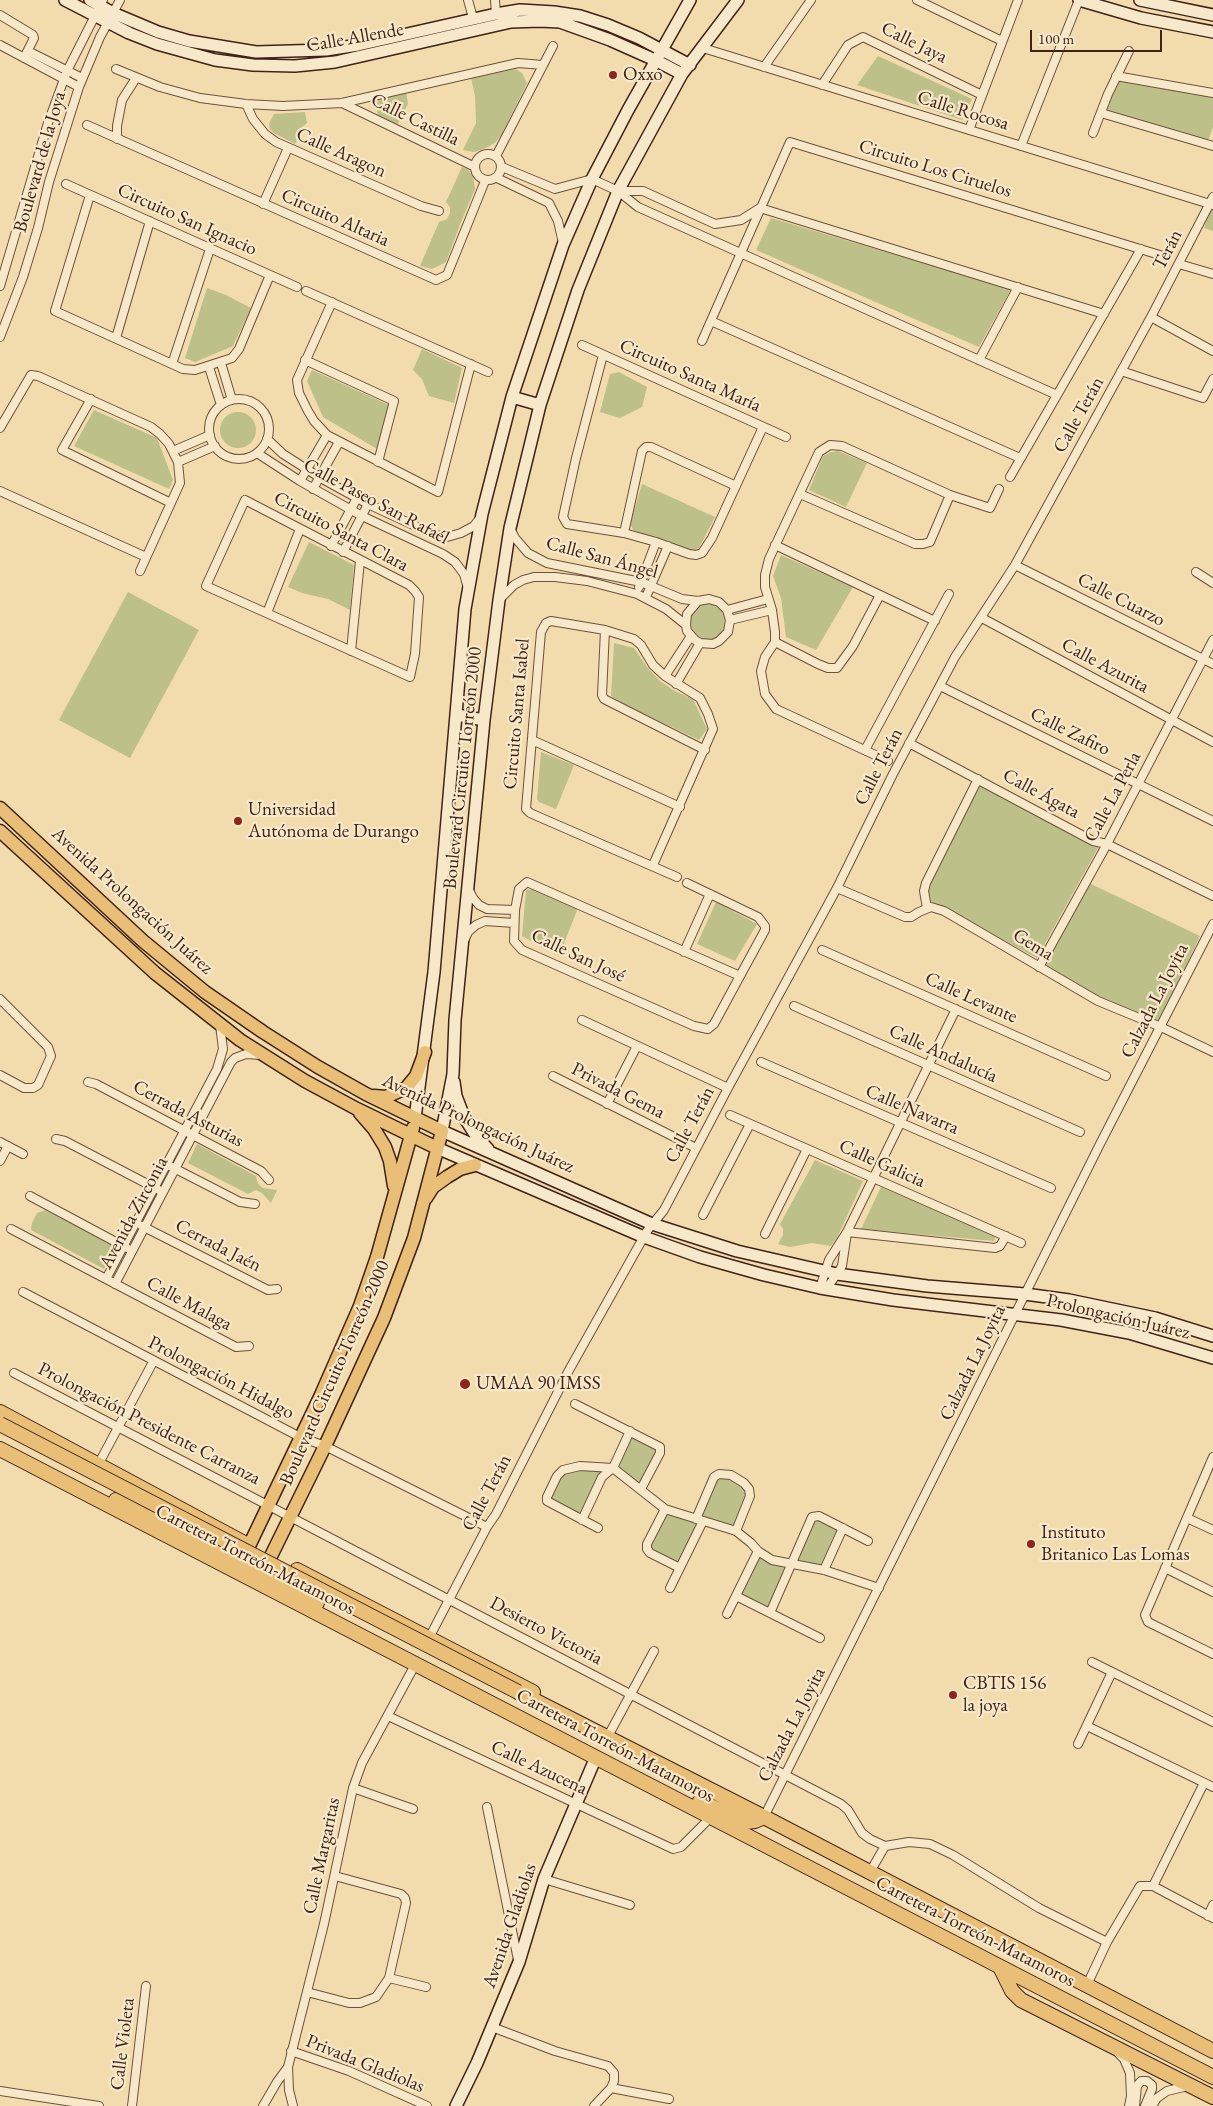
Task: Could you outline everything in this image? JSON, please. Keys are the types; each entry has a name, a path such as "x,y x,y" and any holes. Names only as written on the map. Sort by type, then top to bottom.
{"highway":[{"path":"0,1412 249,1546 542,1696 602,1736"},
{"path":"0,1424 602,1736 764,1817 1213,2051"},
{"path":"3,1450 45,1466 207,1544 288,1586 387,1644 410,1660"},
{"name":"Carretera Torreón-Matamoros","path":"3,1450 1213,2077"},
{"path":"207,1544 217,1540 219,1530"},
{"path":"249,1546 250,1555 264,1574"},
{"path":"238,1561 264,1562 271,1556"},
{"path":"288,1586 285,1575 293,1568"},
{"path":"600,1759 631,1769 746,1822 764,1817"},
{"path":"1000,1966 1012,1991 1021,2000 1213,2097"}],"main road":[{"name":"Avenida Prolongación Juárez","path":"0,808 143,940 206,992 310,1062 366,1094 442,1131"},
{"name":"Avenida Prolongación Juárez","path":"0,832 155,973 220,1025 263,1055 357,1109 437,1148"},
{"path":"64,891 76,879"},
{"path":"366,1094 386,1097 406,1088 416,1076 424,1052"},
{"path":"357,1109 385,1146 390,1161 395,1191"},
{"name":"Boulevard Circuito Torreón 2000","path":"249,1546 360,1306 377,1257 415,1118"},
{"name":"Boulevard Circuito Torreón 2000","path":"271,1556 326,1446 384,1318 414,1238 442,1131"},
{"path":"422,1204 433,1187 460,1169 475,1164"}],"street":[{"name":"Calle Allende","path":"65,0 97,5 110,17 157,44 215,60 253,65 295,66 335,62 510,22 540,20 560,22 610,40 682,74"},
{"name":"Boulevard de la Joya","path":"0,337 23,277 38,228 49,182 82,78 110,17 120,0"},
{"path":"468,0 473,18"},
{"path":"495,0 496,14"},
{"name":"Boulevard Circuito Torreón 2000","path":"415,1118 435,962 465,609 482,514 512,398 564,245 592,179 661,49 690,0"},
{"name":"Boulevard Circuito Torreón 2000","path":"442,1131 452,1074 455,1020 484,720 499,600 510,528 540,405 578,290 618,190 682,74 738,0"},
{"path":"764,67 811,0"},
{"path":"917,0 1002,41"},
{"path":"969,130 1018,0"},
{"path":"1021,146 1079,0 1142,18 1213,32"},
{"path":"1140,0 1213,15"},
{"name":"Boulevard de la Joya","path":"0,286 31,176 64,79 97,5"},
{"name":"Calle Allende","path":"110,17 189,41 256,52 294,52 334,49 473,18 535,10 580,16 608,25 661,49 690,65"},
{"path":"0,15 33,35 26,55"},
{"name":"Calle Jaya","path":"822,85 848,44 863,37 982,94"},
{"path":"0,45 82,78"},
{"path":"496,156 553,46"},
{"name":"Calle Rocosa","path":"703,48 1021,146 1212,202"},
{"path":"1093,133 1116,76 1129,51"},
{"path":"26,55 79,87"},
{"path":"116,69 136,78 200,98 246,104 293,106 342,103 518,63 543,65"},
{"path":"1116,76 1213,93"},
{"path":"118,139 118,113 128,88 136,78"},
{"name":"Calle Castilla","path":"342,103 475,167"},
{"name":"Calle Aragon","path":"246,104 253,119 266,134 288,148 421,206 439,211"},
{"path":"1101,113 1213,146"},
{"name":"Circuito Altaria","path":"87,125 430,278 441,279 447,275 485,180"},
{"name":"Circuito Los Ciruelos","path":"702,341 790,142 1163,256"},
{"path":"263,204 288,148"},
{"path":"564,245 558,221 549,203 497,178 485,180 478,176 475,167 476,162 482,155 491,154 496,156 502,167 555,188 592,179 618,190 638,207 1057,395"},
{"path":"497,178 502,167"},
{"path":"520,188 525,177"},
{"name":"Circuito San Ignacio","path":"66,184 297,287"},
{"path":"549,203 555,188"},
{"path":"618,190 643,191 714,224 741,220 760,208 1104,314"},
{"name":"Circuito San Ignacio","path":"90,195 55,311 183,370 209,367 232,358 239,349 270,275"},
{"name":"Terán","path":"1152,317 1212,202"},
{"path":"116,338 150,221"},
{"path":"708,238 714,224"},
{"path":"172,364 210,249"},
{"path":"1010,477 1141,249"},
{"path":"1179,264 1213,274"},
{"path":"979,360 1018,288"},
{"path":"306,291 488,372"},
{"path":"332,302 297,380 299,393 314,421 327,435 339,442 438,492 471,364"},
{"path":"1152,317 1213,351"},
{"name":"Calle Terán","path":"430,1638 573,1363 644,1237 664,1210 837,888 909,743 955,657 1015,565 1152,317"},
{"path":"711,321 1020,458"},
{"name":"Circuito Santa María","path":"582,345 786,437"},
{"name":"Circuito Santa María","path":"603,355 576,458 563,519 570,525 624,533 696,556 702,553 712,538 763,427"},
{"path":"305,360 394,402 378,462"},
{"path":"221,363 232,400"},
{"path":"209,367 221,405"},
{"path":"1122,371 1203,398 1213,379"},
{"path":"0,428 31,375 38,376 151,427 164,439 178,462 180,483 140,571"},
{"path":"512,398 540,405"},
{"path":"90,399 62,450 171,503"},
{"path":"232,400 245,400 262,409 269,426 267,439 257,453 238,459 225,455 215,446 210,435 211,418 221,405 232,400"},
{"path":"173,451 210,435"},
{"path":"300,481 327,435"},
{"name":"Calle Paseo San Rafaél","path":"267,439 283,454 319,477 368,504 435,535 447,537 461,533 474,526 482,514"},
{"path":"313,489 339,442"},
{"path":"888,761 776,709 764,694 761,676 765,657 775,642 772,610 765,587 765,575 769,559 819,452 830,445 835,445 950,495 990,508 999,490"},
{"path":"178,462 215,446"},
{"path":"624,533 642,451 646,447 651,447 736,486"},
{"name":"Calle Paseo San Rafaél","path":"257,453 313,489 351,510 455,562 464,574 468,590"},
{"path":"0,491 146,557"},
{"path":"800,494 915,544 930,542 950,495"},
{"path":"331,546 357,498"},
{"name":"Circuito Santa Clara","path":"246,500 300,529 409,585 419,597 415,654 410,677 206,586 246,500"},
{"path":"343,552 368,504"},
{"name":"Calle San Ángel","path":"510,528 515,538 528,553 546,563 641,582 682,599 698,601"},
{"path":"267,613 300,529"},
{"path":"637,594 656,542"},
{"path":"775,545 935,621"},
{"path":"646,597 668,546"},
{"path":"350,651 360,561"},
{"name":"Calle Cuarzo","path":"1015,565 1213,664"},
{"path":"1196,572 1213,583"},
{"name":"Calle San Ángel","path":"499,600 510,588 523,580 543,576 587,581 646,597 666,609 686,625"},
{"path":"865,750 949,594"},
{"path":"775,642 818,664 828,668 837,668 853,646 880,595"},
{"path":"714,600 727,610 730,620 728,632 719,641 713,644 700,643 691,636 686,625 687,614 698,601 714,600"},
{"path":"727,610 768,600"},
{"path":"730,620 772,610"},
{"name":"Calle Azurita","path":"982,618 1213,742"},
{"name":"Circuito Santa Isabel","path":"654,865 713,729 708,714 700,698 665,676 653,665 641,645 634,639 605,630 551,621 544,625 541,632 525,805 530,813 654,865 677,877"},
{"path":"605,630 602,695 604,699 705,750"},
{"path":"665,676 691,636"},
{"name":"Calle La Perla","path":"1039,967 1107,844 1213,640"},
{"path":"676,684 700,643"},
{"name":"Calle Zafiro","path":"940,686 1213,821"},
{"path":"457,715 484,720"},
{"path":"532,740 680,807"},
{"name":"Calle Ágata","path":"909,743 1093,841 1107,844 1213,896"},
{"path":"837,888 905,917 911,917 927,908 924,891 926,883 978,779"},
{"name":"Calle San José","path":"710,894 758,917 764,922 764,930 740,976 714,1024 708,1029 702,1029 522,950 514,941 515,910 519,888 527,882 740,976"},
{"path":"684,952 710,894 687,882"},
{"path":"469,890 479,905 487,908 515,910"},
{"name":"Gema","path":"927,908 935,907 944,911 1098,1001 1161,1027 1213,1052"},
{"path":"464,940 468,932 476,925 485,921 514,923"},
{"name":"Calzada La Joyita","path":"764,1817 1025,1294 1213,924"},
{"name":"Calle Levante","path":"822,950 1106,1076"},
{"path":"0,999 48,1048 51,1056 38,1085 33,1088 24,1088 0,1075"},
{"name":"Calle Andalucía","path":"794,1006 1080,1132"},
{"path":"823,1288 824,1272 829,1260 847,1232 956,1010"},
{"path":"582,1020 728,1088"},
{"name":"Avenida Zirconia","path":"220,1025 223,1044 221,1058 106,1279 115,1284 231,1062 235,1058 246,1054 263,1055"},
{"path":"607,1104 637,1046"},
{"name":"Calle Navarra","path":"761,1062 1051,1188"},
{"path":"452,1074 456,1096 464,1117 476,1136 491,1152"},
{"name":"Privada Gema","path":"553,1076 696,1148"},
{"name":"Cerrada Asturias","path":"88,1082 96,1084 261,1171 269,1180"},
{"name":"Calle Galicia","path":"730,1115 1021,1242"},
{"path":"703,1215 750,1124"},
{"name":"Avenida Prolongación Juárez","path":"442,1131 652,1224 737,1251 837,1274 927,1286 1025,1294"},
{"path":"56,1139 65,1141 163,1192"},
{"path":"0,1142 23,1154"},
{"path":"0,1162 8,1146"},
{"name":"Avenida Prolongación Juárez","path":"437,1148 644,1237 746,1270 823,1288 893,1300 1016,1313"},
{"path":"765,1234 807,1149"},
{"path":"167,1165 240,1202 255,1204"},
{"path":"30,1196 132,1250"},
{"name":"Cerrada Jaén","path":"136,1223 268,1290 277,1289"},
{"path":"11,1229 106,1279"},
{"path":"847,1232 995,1248 1000,1246 1006,1236"},
{"path":"823,1288 837,1274 844,1259 847,1232"},
{"name":"Calle Malaga","path":"115,1284 236,1347 249,1346"},
{"name":"Prolongación Hidalgo","path":"23,1292 153,1362 300,1437 326,1446 487,1527"},
{"name":"Prolongación Juárez","path":"1025,1294 1116,1309 1156,1318 1213,1336"},
{"name":"Prolongación Juárez","path":"1016,1313 1120,1332 1213,1358"},
{"path":"98,1465 153,1362"},
{"name":"Prolongación Presidente Carranza","path":"14,1373 291,1516"},
{"path":"576,1404 658,1445 660,1454 641,1489"},
{"path":"582,1520 602,1477 613,1468 630,1431"},
{"path":"1212,1463 1145,1612 1146,1619 1213,1654"},
{"path":"598,1528 549,1504 547,1499 557,1476 567,1468 580,1466 613,1468 665,1509 722,1525 736,1531 751,1542 758,1551 778,1562 824,1570 879,1588"},
{"path":"670,1588 700,1520 714,1477 719,1474 730,1475 744,1483 749,1489 750,1496 736,1531"},
{"path":"665,1509 647,1544 647,1549 650,1553 680,1568"},
{"name":"Desierto Victoria","path":"291,1516 841,1804 848,1810 862,1833 885,1846"},
{"path":"770,1613 810,1520 814,1516 819,1516 868,1541"},
{"path":"1187,1518 1213,1530"},
{"path":"824,1570 843,1528"},
{"path":"727,1614 739,1598 758,1551"},
{"path":"1165,1568 1213,1592"},
{"path":"739,1598 820,1638"},
{"path":"602,1736 632,1694 654,1651"},
{"name":"Calle Margaritas","path":"293,2106 288,2090 288,2066 335,1876 353,1788 362,1763 388,1716 410,1660"},
{"path":"1092,1662 1213,1722"},
{"path":"1078,1744 1112,1672"},
{"name":"Calle Azucena","path":"388,1716 676,1850 710,1817"},
{"path":"1087,1726 1213,1787"},
{"name":"Avenida Gladiolas","path":"456,2106 492,2027 518,1962 544,1879 576,1804 600,1759"},
{"path":"1153,1886 1204,1783"},
{"path":"353,1788 413,1809"},
{"path":"487,1807 518,1962"},
{"path":"870,1872 885,1846 909,1842 930,1844 953,1855 1039,1908 1107,1942"},
{"path":"307,1992 349,2003 360,2003 376,1997 389,1978 406,1903 405,1898 401,1894 335,1876"},
{"path":"544,1879 630,1905"},
{"path":"1087,1985 1107,1942 1142,1886 1153,1886 1210,1917 1213,1905"},
{"path":"389,1978 426,1987"},
{"name":"Calle Violeta","path":"132,2106 146,1986"},
{"path":"492,2027 555,2051 608,2066 615,2077 612,2088 594,2106"},
{"path":"1111,2045 1124,2059 1130,2073 1131,2096 1129,2106"},
{"name":"Privada Gladiolas","path":"291,2051 349,2071 427,2106"},
{"name":"Calle Margaritas","path":"263,2106 288,2066"},
{"path":"1135,2106 1137,2086 1141,2082 1147,2081 1152,2085 1152,2089 1145,2106"},
{"path":"1152,2106 1157,2098 1167,2091 1190,2085"},
{"path":"612,2088 669,2099"},
{"path":"0,2091 98,2106"}],"green space":[{"path":"878,56 972,99 962,120 857,85"},
{"path":"516,69 522,73 527,83 502,134 496,142 486,148 474,152 463,150 476,123 475,96 471,78"},
{"path":"1118,78 1213,96 1213,127 1208,141 1104,111"},
{"path":"406,91 408,104 397,125 378,115 376,105 380,97"},
{"path":"305,112 307,123 302,127 295,144 270,129 269,124 274,114"},
{"path":"462,167 467,169 473,176 475,189 446,262 432,269 420,266 439,222 447,219 450,213 450,207 446,202"},
{"path":"1211,206 1213,206 1213,231 1204,228"},
{"path":"771,218 1011,289 979,347 756,250"},
{"path":"207,288 251,308 233,346 195,362 185,358"},
{"path":"422,349 462,368 454,403 429,396 422,379 413,370"},
{"path":"312,370 389,405 377,449 323,417 307,381"},
{"path":"619,372 647,387 642,407 620,418 600,412 610,374"},
{"path":"94,410 157,438 173,480 169,489 74,446"},
{"path":"238,412 245,413 251,417 255,423 255,437 251,443 245,447 238,448 231,447 225,443 221,437 220,430 221,423 225,417 231,413"},
{"path":"838,451 867,463 846,507 809,490 823,456"},
{"path":"642,484 715,517 699,548 691,552 634,531 631,526 631,520"},
{"path":"309,542 354,565 350,610 328,599 302,593 288,587"},
{"path":"781,555 853,587 816,650 786,637 781,598 773,576"},
{"path":"128,592 199,630 130,758 59,720"},
{"path":"707,604 714,605 720,609 724,615 724,629 720,635 714,639 707,640 700,639 694,635 690,629 689,622 690,615 694,609 700,605"},
{"path":"614,643 634,648 647,667 660,681 675,691 693,699 707,729 699,740 621,703 611,696"},
{"path":"541,752 574,765 556,809 539,802 537,799"},
{"path":"978,784 1099,846 1037,958 931,902 928,891 930,879"},
{"path":"1089,883 1200,936 1159,1023 1098,998 1043,966"},
{"path":"532,889 578,908 559,956 522,936 526,890"},
{"path":"716,902 757,924 735,961 697,944"},
{"path":"197,1144 256,1176 258,1184 263,1188 277,1190 271,1203 262,1193 256,1190 248,1194 188,1163"},
{"path":"815,1160 863,1181 837,1238 831,1246 812,1243 790,1247 778,1244 783,1235 783,1229 780,1224"},
{"path":"881,1187 996,1236 994,1241 861,1229"},
{"path":"45,1210 115,1246 104,1269 31,1230 37,1213"},
{"path":"631,1434 659,1450 641,1487 615,1468"},
{"path":"581,1467 606,1471 581,1518 549,1500 563,1472"},
{"path":"719,1476 729,1477 743,1485 748,1496 736,1529 698,1518"},
{"path":"666,1511 700,1523 679,1566 648,1549"},
{"path":"815,1517 841,1529 823,1568 794,1562"},
{"path":"758,1553 789,1566 769,1611 738,1595"}],"place":[{"name":"Oxxo","path":"613,75"},
{"name":"Universidad Autónoma de Durango","path":"238,821"},
{"name":"UMAA 90 IMSS","path":"465,1384"},
{"name":"Instituto Britanico Las Lomas","path":"1031,1544"},
{"name":"CBTIS 156 la joya","path":"953,1695"}]}
